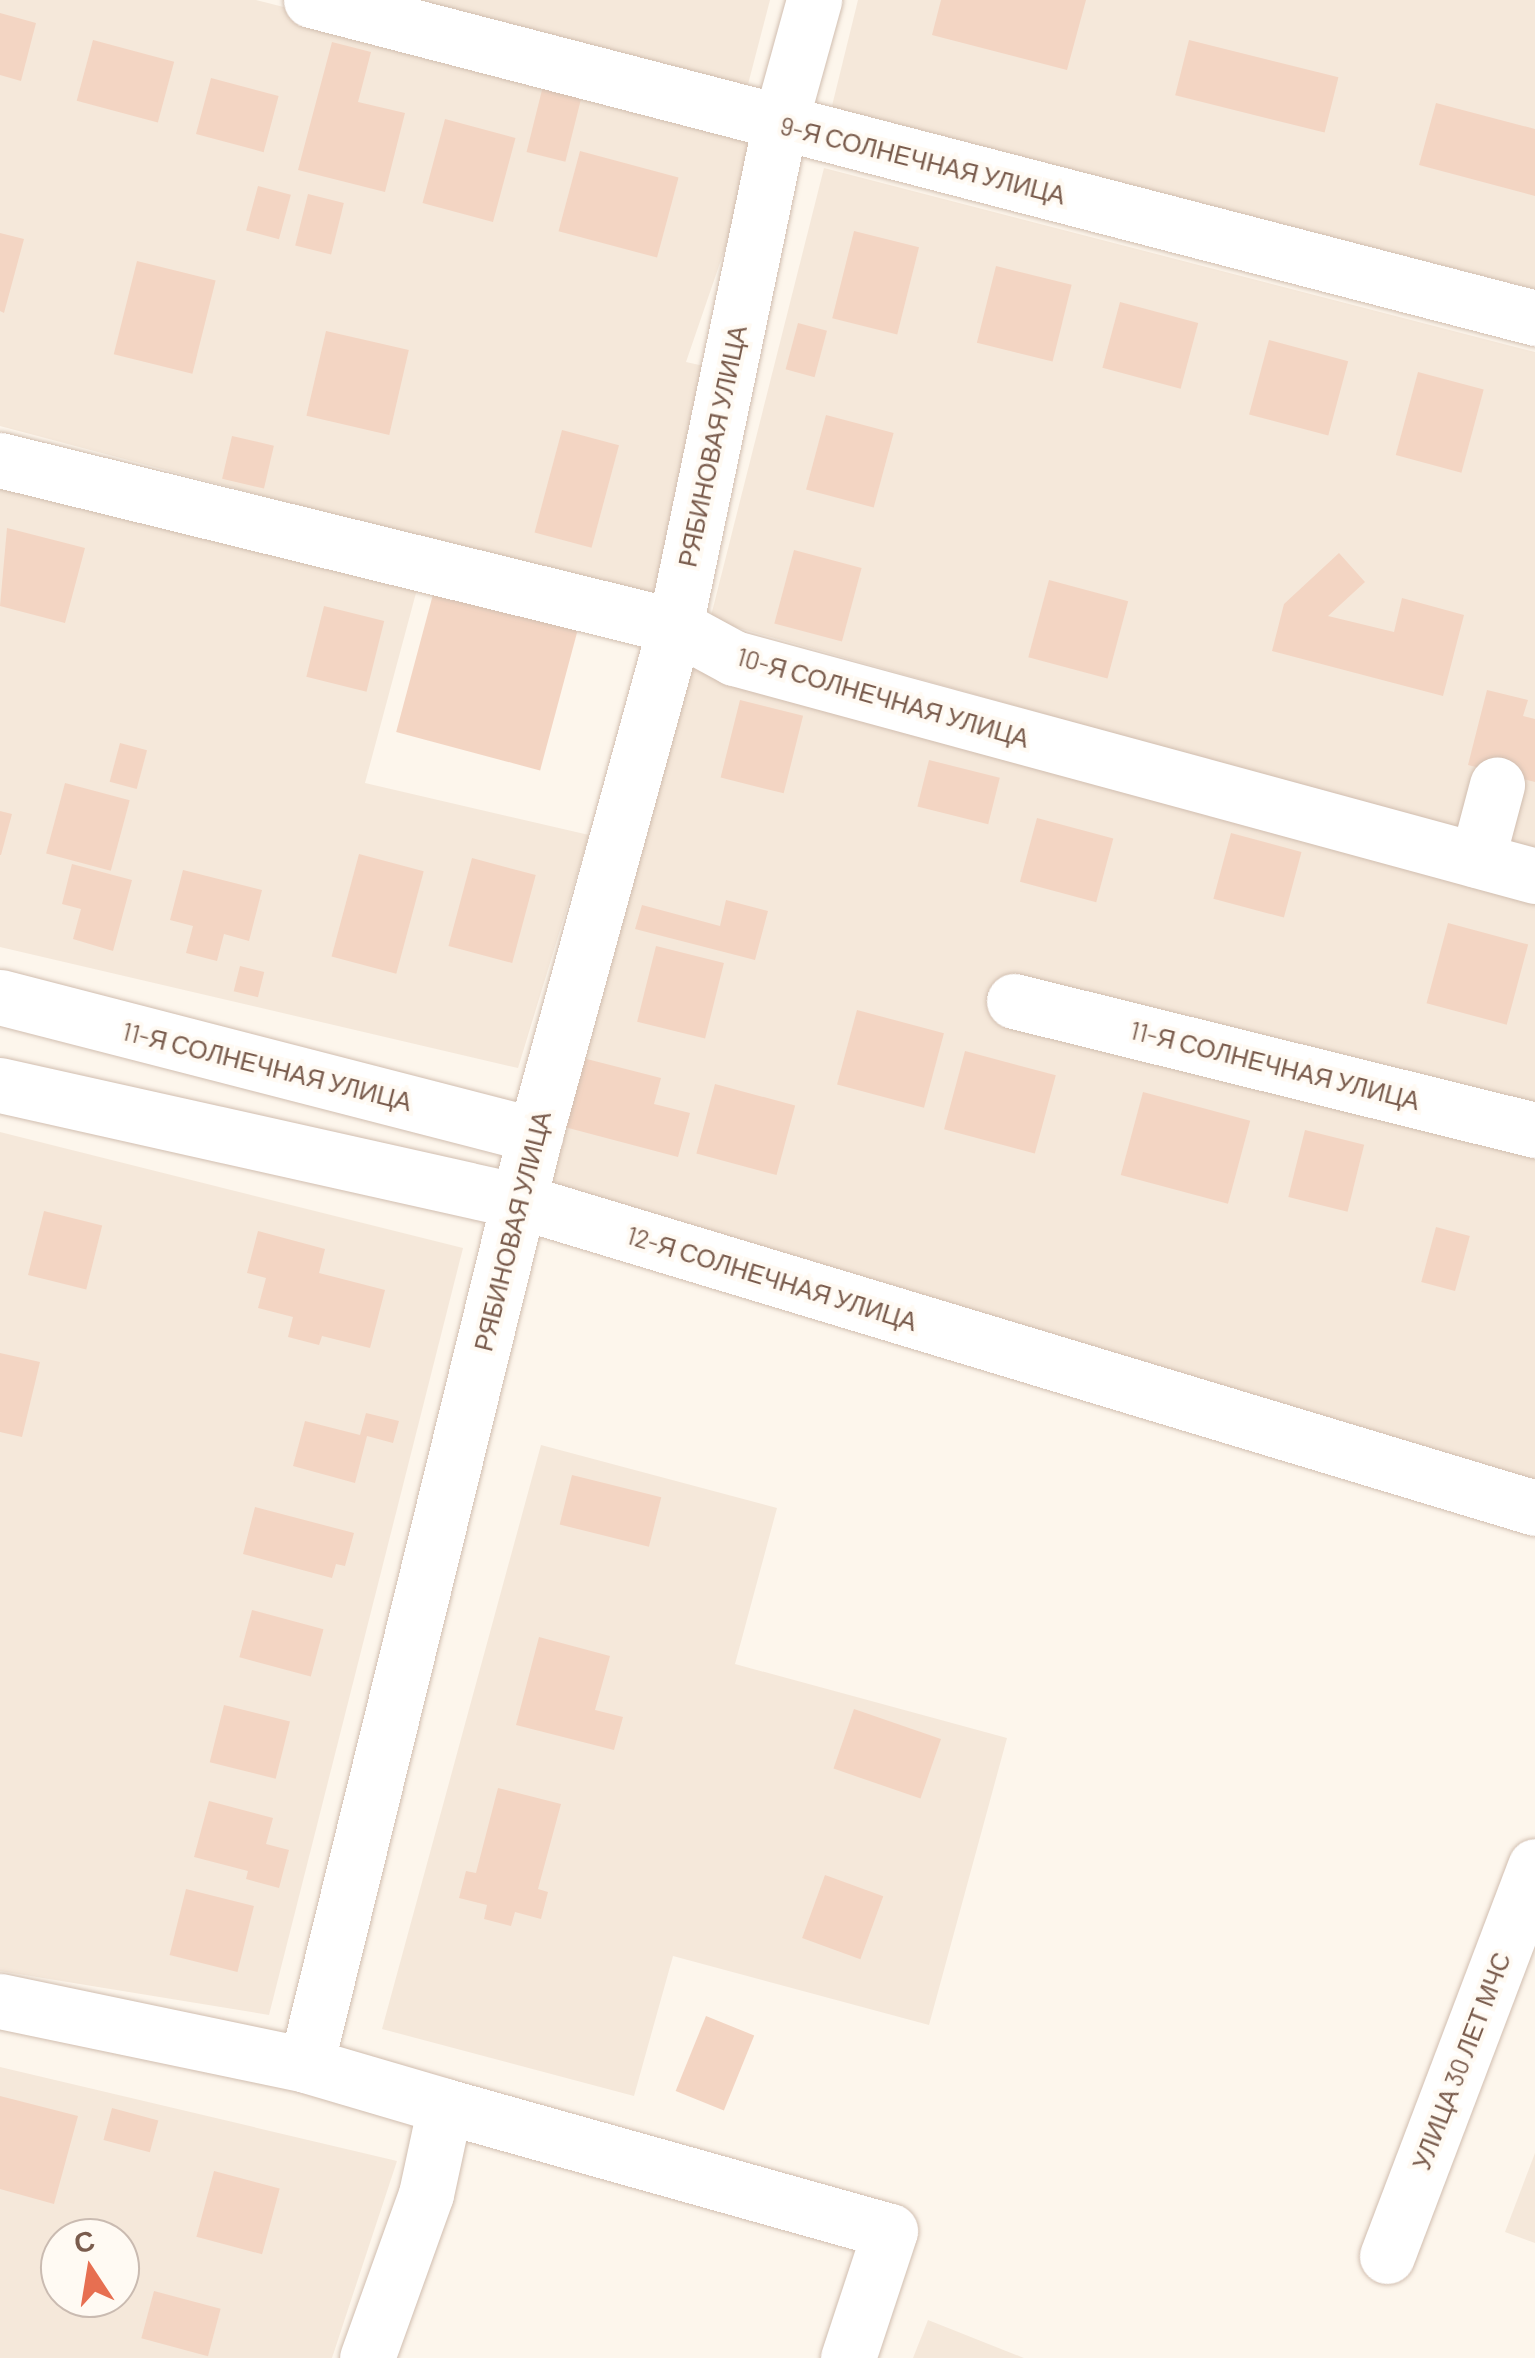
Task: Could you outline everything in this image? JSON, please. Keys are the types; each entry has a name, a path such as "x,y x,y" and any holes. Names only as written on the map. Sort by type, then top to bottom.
{"street":[{"name":"9-Я СОЛНЕЧНАЯ УЛИЦА","path":"311,0 1535,318"},
{"name":"РЯБИНОВАЯ УЛИЦА","path":"306,2065 535,1136 675,626 780,123 814,0"},
{"name":"10-Я СОЛНЕЧНАЯ УЛИЦА","path":"0,460 675,626 734,658 1535,876"},
{"path":"1477,860 1497,785"},
{"name":"11-Я СОЛНЕЧНАЯ УЛИЦА","path":"0,998 535,1136"},
{"name":"11-Я СОЛНЕЧНАЯ УЛИЦА","path":"1014,1001 1535,1130"},
{"name":"12-Я СОЛНЕЧНАЯ УЛИЦА","path":"0,1084 519,1201 1535,1508"},
{"name":"УЛИЦА 30 ЛЕТ МЧС","path":"1388,2256 1535,1866"},
{"path":"0,2002 306,2065 890,2231 848,2358"},
{"path":"367,2358 426,2194 445,2106"}],"shaded area":[{"path":"0,0 256,0 766,129 686,362 713,368 659,601 0,426"},
{"path":"394,0 770,0 746,92"},
{"path":"858,0 1535,0 1535,289 831,110"},
{"path":"824,168 1535,352 1535,852 710,620"},
{"path":"0,476 420,578 365,783 589,835 518,1068 0,947"},
{"path":"676,655 1535,893 1535,1492 524,1219"},
{"path":"0,1132 463,1248 269,2015 0,1971"},
{"path":"541,1445 777,1508 735,1664 1007,1738 929,2025 673,1956 634,2096 382,2029"},
{"path":"0,2067 397,2161 332,2358 0,2358"},
{"path":"1535,2153 1535,2243 1505,2232"},
{"path":"928,2320 1024,2358 913,2358"}],"building":[{"path":"941,0 1086,0 1067,70 932,35"},
{"path":"0,13 36,23 21,81 0,75"},
{"path":"93,40 174,62 158,123 77,101"},
{"path":"1189,40 1338,77 1325,133 1175,95"},
{"path":"332,42 371,52 358,102 405,113 385,192 298,170"},
{"path":"211,78 279,96 264,152 196,134"},
{"path":"543,86 582,96 565,162 527,152"},
{"path":"1436,103 1535,129 1535,196 1419,165"},
{"path":"445,119 516,138 493,222 422,203"},
{"path":"580,151 679,177 657,258 559,231"},
{"path":"258,186 291,195 279,239 246,230"},
{"path":"308,194 344,203 331,254 295,245"},
{"path":"854,231 919,247 897,335 832,318"},
{"path":"0,233 24,239 4,313 0,311"},
{"path":"137,261 216,281 192,374 114,354"},
{"path":"996,266 1072,285 1053,362 977,343"},
{"path":"1120,302 1198,323 1181,389 1102,368"},
{"path":"798,323 827,331 815,377 786,369"},
{"path":"326,331 409,350 389,435 306,416"},
{"path":"1269,340 1348,361 1328,436 1249,414"},
{"path":"1418,372 1484,390 1461,473 1396,455"},
{"path":"826,415 894,433 874,507 806,489"},
{"path":"562,430 619,445 592,548 535,532"},
{"path":"232,436 274,446 264,489 222,479"},
{"path":"7,528 85,548 65,623 0,606"},
{"path":"794,550 862,568 842,642 774,623"},
{"path":"1339,553 1365,582 1328,616 1394,632 1402,598 1464,615 1443,696 1272,651 1284,604"},
{"path":"1049,580 1128,601 1108,678 1028,657"},
{"path":"435,587 579,626 540,770 396,732"},
{"path":"324,606 384,621 366,692 306,677"},
{"path":"1487,690 1528,700 1523,716 1535,719 1535,782 1468,765"},
{"path":"740,700 803,716 784,793 721,778"},
{"path":"120,743 147,750 137,789 110,782"},
{"path":"929,760 1000,778 988,824 917,807"},
{"path":"65,783 130,800 111,871 46,854"},
{"path":"0,811 12,814 1,855 0,855"},
{"path":"1037,818 1113,838 1096,902 1020,882"},
{"path":"1231,833 1302,852 1284,918 1213,899"},
{"path":"359,854 424,871 396,974 332,956"},
{"path":"472,858 536,875 512,963 448,946"},
{"path":"72,864 132,880 113,951 73,939 81,909 62,904"},
{"path":"183,870 262,890 249,941 224,934 217,961 186,953 193,926 170,920"},
{"path":"726,900 768,911 755,960 635,929 642,905 720,926"},
{"path":"1448,923 1528,944 1507,1025 1427,1003"},
{"path":"656,946 724,963 705,1039 637,1022"},
{"path":"240,966 264,972 258,997 234,991"},
{"path":"857,1010 944,1033 924,1108 837,1084"},
{"path":"965,1051 1056,1075 1035,1154 944,1129"},
{"path":"575,1056 661,1078 654,1104 690,1113 678,1157 557,1125"},
{"path":"715,1084 795,1105 777,1175 696,1154"},
{"path":"1143,1092 1250,1121 1228,1204 1121,1175"},
{"path":"1305,1130 1364,1145 1347,1212 1288,1197"},
{"path":"44,1211 102,1226 86,1290 28,1275"},
{"path":"1436,1227 1470,1236 1455,1291 1421,1282"},
{"path":"258,1231 325,1249 319,1273 385,1290 370,1348 322,1336 319,1345 288,1337 293,1317 258,1308 266,1278 247,1273"},
{"path":"0,1353 40,1362 22,1437 0,1432"},
{"path":"366,1413 399,1421 393,1443 367,1436 355,1483 293,1466 305,1421 360,1435"},
{"path":"572,1475 661,1497 649,1547 560,1524"},
{"path":"255,1507 354,1533 345,1566 336,1564 332,1578 243,1554"},
{"path":"252,1610 323,1629 311,1676 239,1657"},
{"path":"539,1637 610,1656 595,1710 623,1717 614,1750 516,1725"},
{"path":"224,1705 290,1721 276,1779 210,1762"},
{"path":"854,1709 941,1739 920,1799 833,1769"},
{"path":"498,1788 561,1804 538,1889 548,1892 541,1919 515,1912 511,1926 484,1919 487,1905 459,1898 466,1871 476,1873"},
{"path":"209,1801 273,1818 266,1844 289,1850 279,1888 246,1879 248,1871 194,1857"},
{"path":"825,1875 883,1896 860,1959 802,1938"},
{"path":"186,1889 254,1906 237,1972 170,1955"},
{"path":"706,2016 754,2035 724,2111 676,2091"},
{"path":"0,2096 78,2116 54,2204 0,2189"},
{"path":"112,2108 158,2120 150,2152 103,2140"},
{"path":"214,2171 280,2189 262,2254 196,2237"},
{"path":"154,2291 221,2309 208,2356 141,2338"}]}
